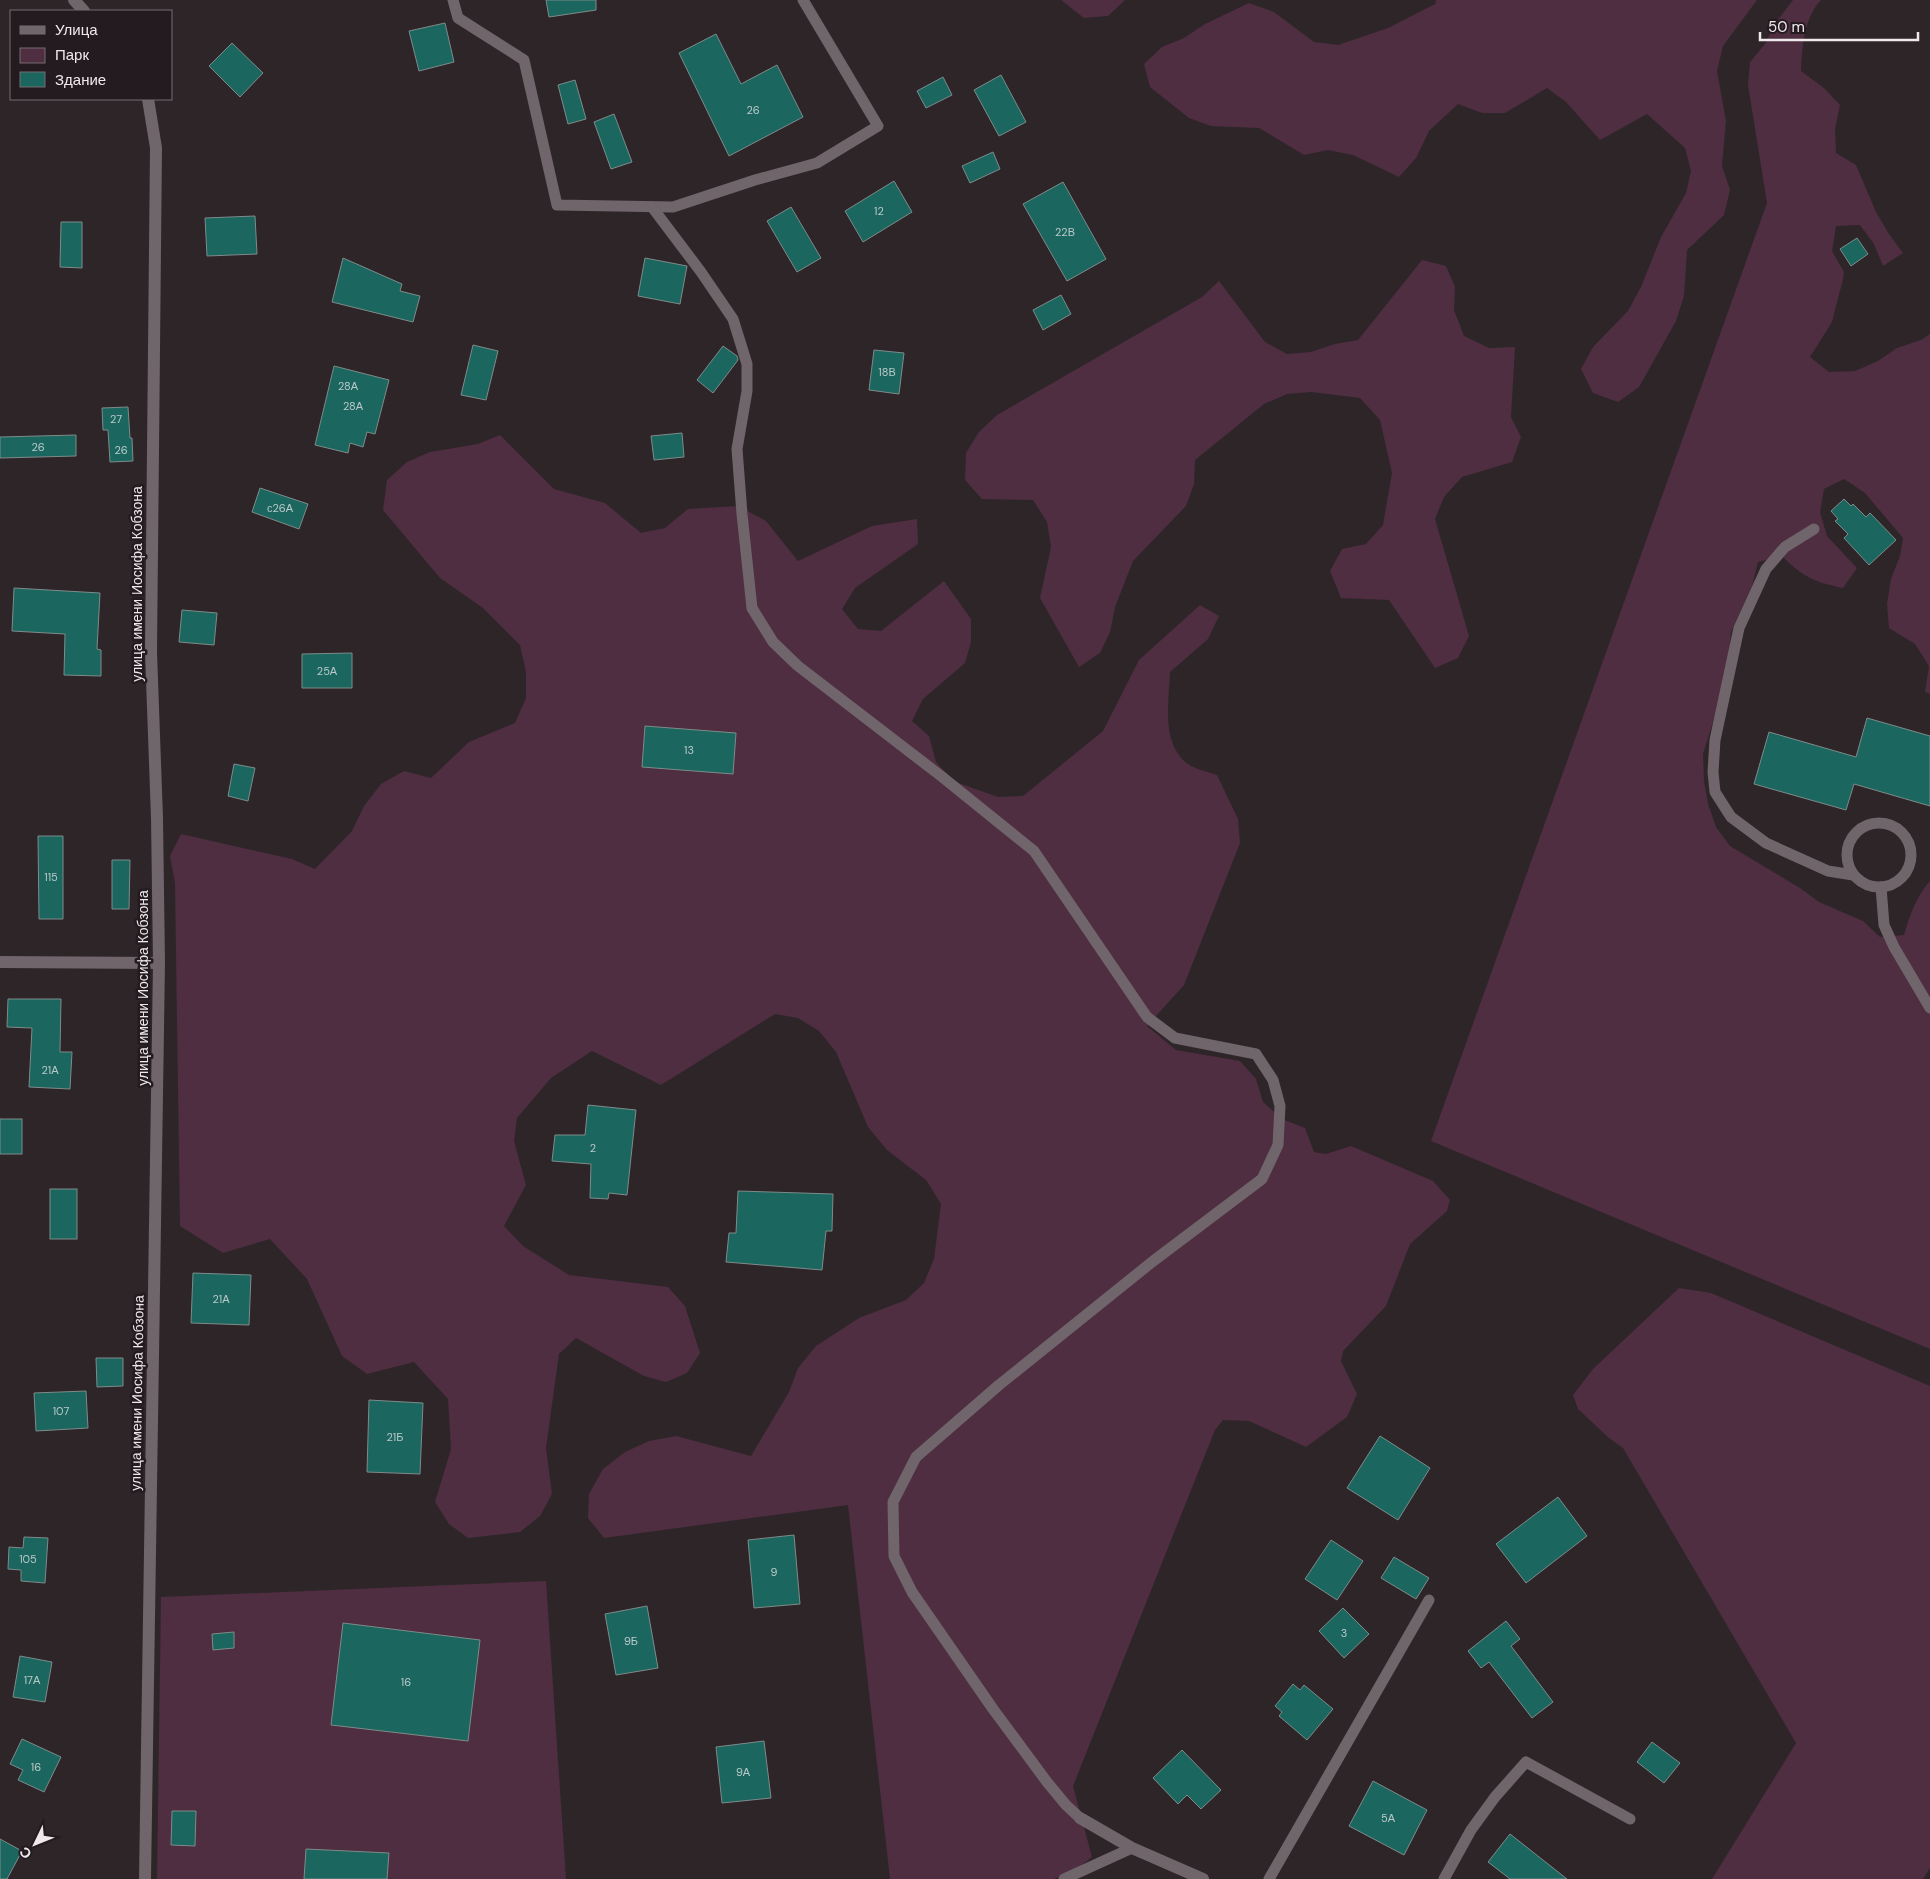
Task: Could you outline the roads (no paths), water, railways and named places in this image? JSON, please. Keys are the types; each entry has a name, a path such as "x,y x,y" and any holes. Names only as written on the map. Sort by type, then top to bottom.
{"street":[{"path":"74,0 83,10"},
{"name":"улица имени Иосифа Кобзона","path":"144,1879 159,963 158,818 150,652 156,148 148,100"},
{"path":"0,962 159,963"},
{"path":"1080,1818 1132,1848 1203,1879"}],"lane":[{"path":"453,0 458,18 524,60 557,205 673,207 756,180 817,163 878,126 802,0"},
{"path":"652,206 733,319 748,364 747,392 738,449 742,514 752,608 773,642 798,666 941,776 1034,851 1147,1017 1175,1038 1256,1054 1274,1080 1280,1106 1278,1145 1262,1179 1152,1262 999,1385 916,1457 893,1502 894,1556 912,1592 992,1709 1041,1775 1066,1805 1080,1818"},
{"path":"1814,529 1785,547 1766,569 1739,628 1715,740 1713,772 1716,792 1732,818 1745,828 1766,843 1828,871 1853,875"},
{"path":"1878,822 1892,825 1904,834 1910,846 1911,861 1905,874 1900,879 1895,883 1881,887 1870,886 1861,882 1853,875 1847,862 1847,848 1853,835 1864,826 1878,822"},
{"path":"1881,887 1884,925 1894,947 1930,1008"},
{"path":"1269,1879 1429,1600"},
{"path":"1444,1879 1470,1830 1495,1797 1526,1762 1630,1819"},
{"path":"1064,1879 1132,1848"}]}
